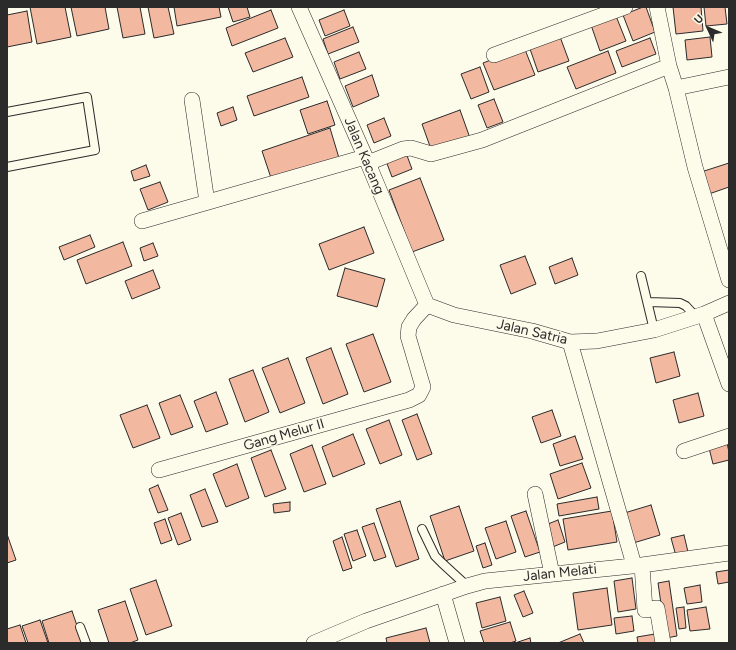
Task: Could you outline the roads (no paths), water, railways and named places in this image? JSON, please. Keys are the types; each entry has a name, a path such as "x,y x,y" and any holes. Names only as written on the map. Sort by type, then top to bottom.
{"street":[{"path":"494,55 625,7"},
{"path":"657,7 695,167 729,280"},
{"name":"Jalan Kacang","path":"301,8 427,305"},
{"path":"142,221 403,149 411,148 431,154 482,140 670,66"},
{"path":"676,88 729,77"},
{"path":"192,100 207,202"},
{"name":"Jalan Satria","path":"427,305 454,315 532,331 570,342 597,341 654,330 700,315 729,303"},
{"name":"Gang Melur II","path":"159,470 409,400 419,395 423,388 408,336 409,327 427,305"},
{"path":"700,315 729,384"},
{"path":"570,342 638,565 645,610 657,608 663,643"},
{"path":"684,451 729,436"},
{"path":"535,494 552,574"},
{"name":"Jalan Melati","path":"314,643 366,621 466,586 485,581 638,565 729,553"},
{"path":"443,594 457,643"}],"lane":[{"path":"7,112 87,97 95,150 7,167"},
{"path":"641,276 654,330"},
{"path":"648,302 680,303 700,315"},
{"path":"422,529 436,556 466,586"},
{"path":"80,627 86,643"}]}
